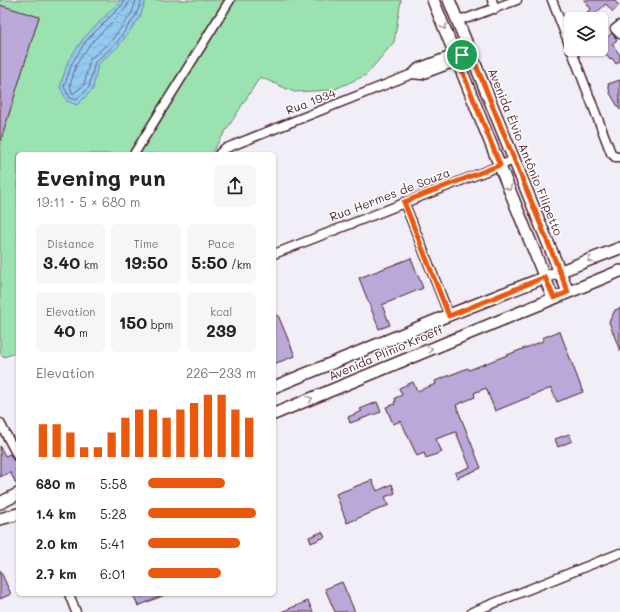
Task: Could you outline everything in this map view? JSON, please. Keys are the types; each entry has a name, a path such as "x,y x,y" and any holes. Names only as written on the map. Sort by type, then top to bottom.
{"main road":[{"path":"433,0 458,56 554,298"},
{"name":"Avenida Élvio Antônio Filipetto","path":"449,0 568,292"},
{"path":"458,56 465,44 464,37"},
{"path":"458,56 468,58 476,65"},
{"name":"Avenida Plínio Kroeff","path":"276,386 620,248"},
{"name":"Avenida Plínio Kroeff","path":"276,413 620,271"},
{"path":"0,503 16,495"},
{"path":"0,519 16,515"}],"street":[{"path":"135,152 230,0"},
{"path":"492,0 495,9"},
{"path":"457,19 495,9 517,0"},
{"path":"552,0 564,31"},
{"name":"Rua 1934","path":"221,152 224,149 412,74 421,75 458,56"},
{"path":"574,56 611,153 615,157 620,157"},
{"name":"Rua Hermes de Souza","path":"276,253 514,160"},
{"path":"404,202 449,316"},
{"path":"0,423 16,453"},
{"path":"472,612 620,553"},
{"path":"70,596 76,612"}],"green space":[{"path":"0,0 401,0 394,42 366,75 333,90 294,92 260,77 212,152 16,152 16,353 4,357 0,353"}],"water":[{"path":"121,0 146,0 140,17 117,48 98,64 93,89 77,105 67,101 60,87 68,61 83,39"}],"building":[{"path":"584,0 614,0 619,5 613,12 606,4 597,12 587,12 591,9"},
{"path":"0,5 39,17 1,140 0,140"},
{"path":"612,33 617,40 612,44 620,55 620,61 616,64 612,58 610,60 607,56 608,36"},
{"path":"620,80 620,110 610,93 608,84"},
{"path":"411,258 423,288 382,305 390,325 379,329 359,278"},
{"path":"620,308 620,351 609,322 615,310"},
{"path":"278,315 295,356 276,363 276,316"},
{"path":"560,332 583,392 557,402 551,388 495,411 486,388 474,393 475,397 456,405 481,468 457,478 455,473 470,467 456,432 436,439 442,452 426,458 424,453 417,456 401,421 393,424 386,407 395,404 395,398 402,395 399,388 413,382 417,391 436,384 435,381 468,368 469,370 543,341 542,338"},
{"path":"377,402 381,412 350,423 348,417 362,411 360,409"},
{"path":"569,434 572,441 558,447 555,439"},
{"path":"0,446 5,456 10,454 13,460 16,461 16,483 10,472 0,477"},
{"path":"372,480 377,491 392,484 395,493 385,497 389,505 347,523 336,494"},
{"path":"322,532 325,537 311,543 309,537"},
{"path":"0,570 11,594 0,599"},
{"path":"342,582 355,612 335,612 325,589"},
{"path":"134,596 162,596 138,606"},
{"path":"308,601 313,612 281,612"}],"route":[{"path":"462,55 476,65 568,292 554,298 545,277 449,316 404,202 500,165 458,61 462,55"}]}
